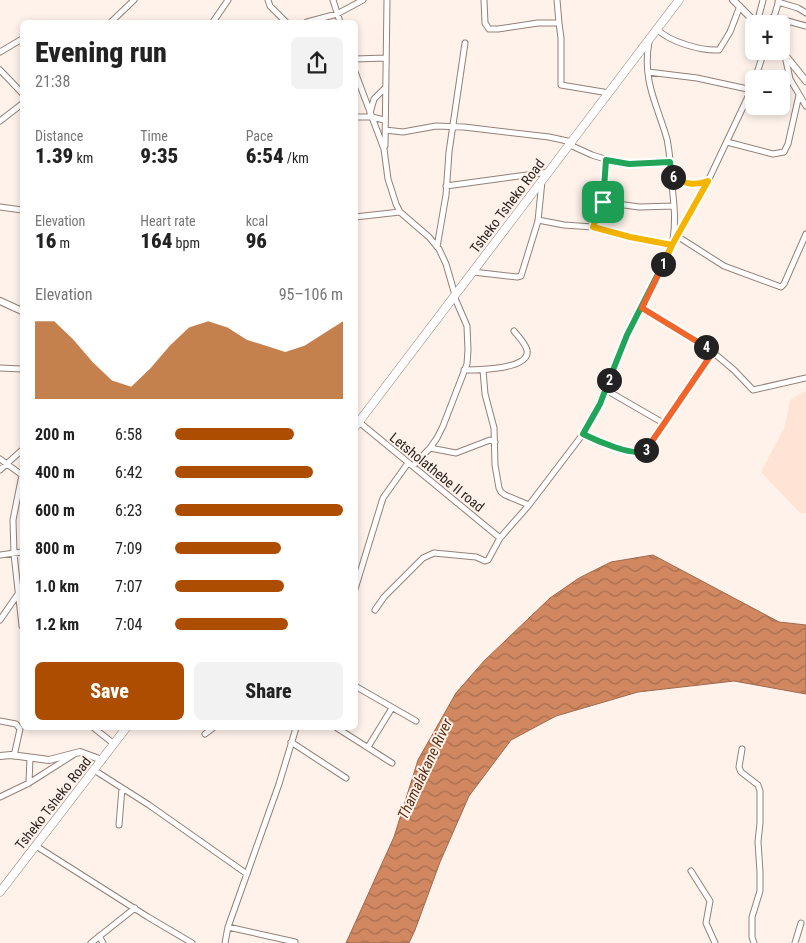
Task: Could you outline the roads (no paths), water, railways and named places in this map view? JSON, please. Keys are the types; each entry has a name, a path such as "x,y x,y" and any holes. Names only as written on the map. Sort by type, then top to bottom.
{"highway":[{"name":"Tsheko Tsheko Road","path":"358,420 473,272 678,0"},
{"name":"Tsheko Tsheko Road","path":"0,892 124,730"}],"street":[{"path":"113,20 134,0"},
{"path":"215,20 228,0"},
{"path":"268,0 270,6 284,20"},
{"path":"333,0 339,20"},
{"path":"315,20 337,14 363,0"},
{"path":"358,579 383,498 410,465 430,448 444,426 468,357 468,334 465,320 454,296 446,264 437,246 400,212 388,179 384,149 387,0"},
{"path":"484,0 485,23 489,29 559,23"},
{"path":"557,0 561,38 561,85 609,93"},
{"path":"734,0 749,15"},
{"path":"759,15 764,0"},
{"path":"774,15 778,1 806,13"},
{"path":"657,29 670,39 680,43 719,50 730,32 740,6"},
{"path":"790,21 806,26"},
{"path":"650,39 647,54 648,72 653,100 667,141 672,176 675,227 672,245"},
{"path":"0,52 20,40"},
{"path":"437,246 465,43"},
{"path":"358,59 386,58"},
{"path":"785,60 790,79 806,106"},
{"path":"789,60 806,81"},
{"path":"0,70 20,91"},
{"path":"648,72 698,78 745,88"},
{"path":"358,81 384,149"},
{"path":"371,115 374,99 385,88"},
{"path":"727,142 772,154 784,152 788,144 799,95"},
{"path":"375,610 384,597 426,556 434,553 470,556 487,561 500,538 529,505 583,434 606,390 627,335 672,245 708,181 745,105"},
{"path":"0,121 20,106"},
{"path":"358,117 371,115 384,120"},
{"path":"385,130 414,131 436,126 454,126 549,137 571,143 606,160 629,164 670,162"},
{"path":"593,227 603,202 606,160"},
{"path":"446,186 549,172"},
{"path":"672,176 683,183 690,184 708,181"},
{"path":"473,272 520,277 538,220 542,181"},
{"path":"603,202 639,207 674,206"},
{"path":"0,207 20,210"},
{"path":"358,217 400,212"},
{"path":"538,220 564,225 593,227 630,237 672,245"},
{"path":"677,236 724,266 781,287 806,234"},
{"path":"0,301 20,310"},
{"path":"642,308 713,352 754,390 806,378"},
{"path":"464,370 497,370 517,363 526,357 526,349 514,331"},
{"path":"583,434 611,446 642,453 665,424 713,352"},
{"path":"0,368 20,369"},
{"path":"483,370 485,394 494,428 496,473 501,492 529,505"},
{"path":"606,390 665,424"},
{"name":"Letsholathebe II road","path":"358,425 500,538"},
{"path":"430,448 456,453 490,440 495,442"},
{"path":"0,470 20,452"},
{"path":"0,459 20,474"},
{"path":"20,485 14,515 14,554 20,610"},
{"path":"0,555 20,552"},
{"path":"0,620 18,594"},
{"path":"358,688 416,721"},
{"path":"368,747 392,708"},
{"path":"0,721 16,724 20,728 13,756"},
{"path":"96,730 114,744"},
{"path":"205,734 210,730"},
{"path":"225,943 228,927 279,784 295,730"},
{"path":"340,730 392,763"},
{"path":"291,742 346,778"},
{"path":"742,749 739,767 742,772 758,785 760,798 758,842 760,891 752,917 752,937 754,943"},
{"path":"0,797 30,783 78,752"},
{"path":"0,754 49,760 83,752 102,760"},
{"path":"30,758 30,783"},
{"path":"94,770 247,874"},
{"path":"119,825 122,788"},
{"path":"36,846 192,943"},
{"path":"692,871 710,901 706,923 714,943"},
{"path":"91,943 134,908"},
{"path":"795,943 800,923"},
{"path":"228,927 295,942"},
{"path":"99,936 103,943"}],"water":[{"name":"Thamalakane River","path":"653,555 779,622 806,625 806,694 734,681 638,692 556,716 511,740 469,796 440,862 409,943 346,943 394,837 418,760 456,693 484,661 550,598 579,578 611,562"}]}
